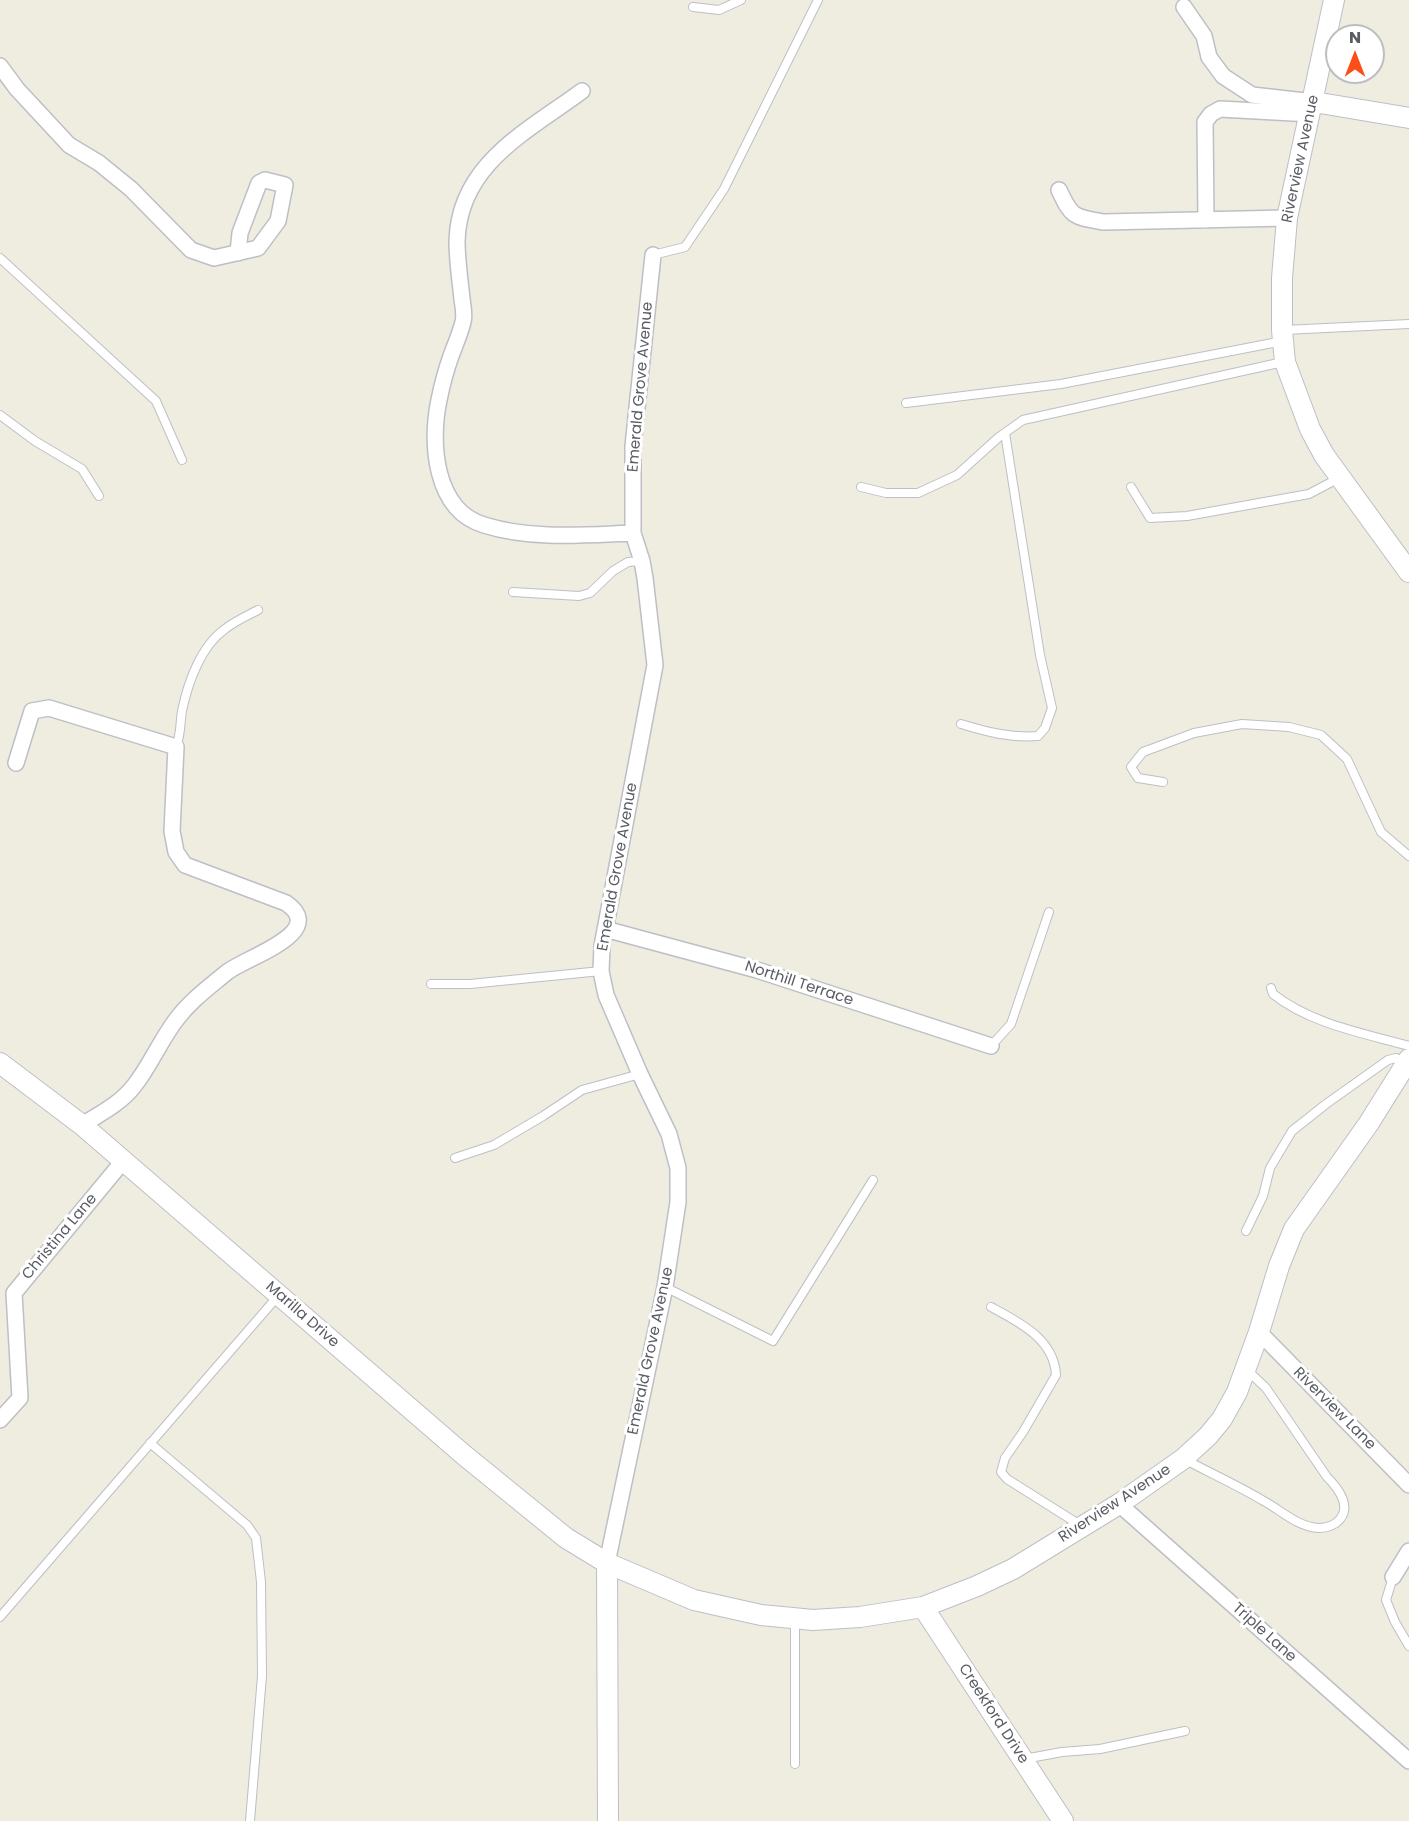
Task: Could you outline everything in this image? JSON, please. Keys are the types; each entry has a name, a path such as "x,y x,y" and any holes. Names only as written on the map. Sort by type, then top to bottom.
{"street":[{"name":"Riverview Avenue","path":"1334,0 1287,218 1282,278 1285,362 1310,429 1339,478 1409,573"},
{"path":"1184,8 1204,36 1209,57 1223,76 1252,94 1312,108"},
{"path":"0,66 17,89 69,145 99,163 131,189 191,250 214,258 238,253 258,248 278,220 285,185 266,180 259,183 240,233 238,253"},
{"path":"582,91 497,153 475,180 468,195 457,239 464,320 450,358 439,402 435,442 437,467 445,489 452,500 461,510 483,525 551,536 633,533"},
{"path":"1206,220 1205,122 1211,114 1220,109 1312,108 1409,118"},
{"path":"1059,190 1068,210 1078,218 1104,222 1287,218"},
{"name":"Emerald Grove Avenue","path":"608,1821 607,1563 665,1287 678,1202 678,1168 669,1134 606,995 601,971 605,929 655,665 642,561 633,533 633,446 653,255"},
{"path":"16,763 32,711 49,708 176,747 172,831 176,852 185,865 286,903 295,909 298,915 294,933 284,942 232,968 192,1001 176,1020 133,1088 107,1110 82,1125"},
{"name":"Northill Terrace","path":"605,929 757,970 991,1046"},
{"name":"Riverview Avenue","path":"607,1563 694,1600 752,1614 795,1620 860,1617 923,1607 977,1586 1013,1569 1119,1504 1183,1459 1208,1436 1222,1419 1237,1392 1259,1332 1279,1266 1294,1229 1369,1123 1408,1056"},
{"name":"Marilla Drive","path":"0,1063 124,1160 473,1463 566,1538 607,1563"},
{"name":"Christina Lane","path":"0,1420 20,1398 14,1293 124,1160"},
{"name":"Riverview Lane","path":"1259,1332 1409,1485"},
{"name":"Triple Lane","path":"1119,1504 1409,1761"},
{"path":"1393,1577 1409,1551"},
{"name":"Creekford Drive","path":"923,1607 1063,1821"}],"lane":[{"path":"693,7 719,9 741,0"},
{"path":"653,255 685,247 724,189 818,0"},
{"path":"0,258 156,401 182,460"},
{"path":"906,403 1060,384 1283,336 1409,324"},
{"path":"861,487 886,493 918,493 957,475 1023,420 1285,362"},
{"path":"0,415 35,441 82,469 99,495"},
{"path":"961,724 994,734 1019,738 1038,736 1045,728 1052,708 1040,655 1005,433"},
{"path":"1131,487 1150,518 1187,516 1309,494 1339,478"},
{"path":"513,592 579,596 590,593 613,571 628,562 642,561"},
{"path":"176,747 180,738 182,712 197,665 224,629 258,610"},
{"path":"1163,783 1138,778 1131,767 1143,752 1194,733 1242,724 1289,727 1321,735 1347,759 1381,832 1409,856"},
{"path":"991,1046 1011,1024 1049,912"},
{"path":"431,984 470,984 601,971"},
{"path":"1271,988 1273,994 1298,1011 1347,1029 1408,1056"},
{"path":"1246,1230 1263,1196 1270,1168 1292,1131 1388,1060 1408,1056"},
{"path":"455,1158 494,1145 582,1090 640,1074"},
{"path":"665,1287 773,1341 873,1180"},
{"path":"0,1617 279,1295"},
{"path":"991,1307 1026,1326 1047,1348 1055,1365 1056,1375 1005,1458 1001,1472 1007,1479 1082,1527"},
{"path":"1183,1459 1262,1499 1300,1524 1319,1528 1330,1527 1342,1518 1345,1506 1339,1489 1327,1477 1266,1388 1246,1368"},
{"path":"150,1443 247,1525 256,1538 261,1582 262,1676 250,1821"},
{"path":"1393,1577 1386,1600 1409,1646"},
{"path":"795,1620 795,1764"},
{"path":"1023,1760 1062,1752 1100,1749 1185,1731"}]}
